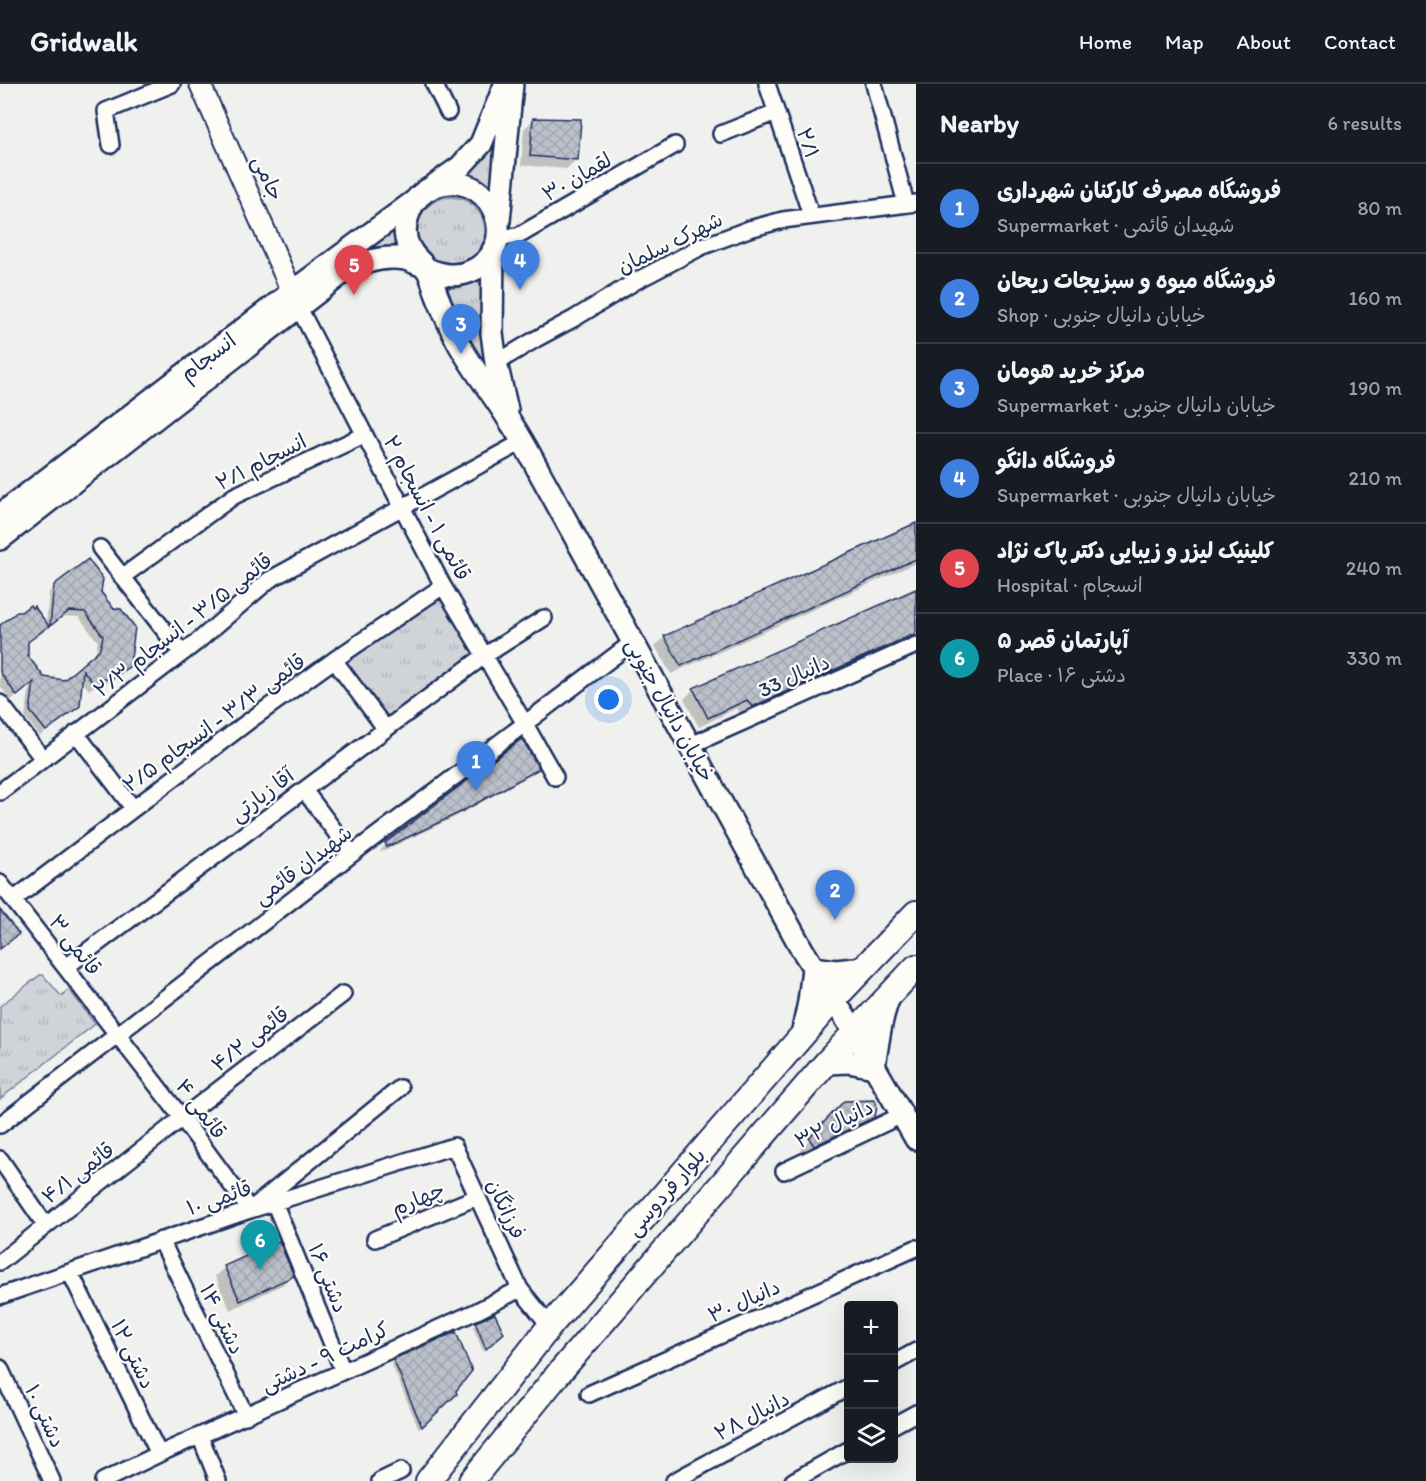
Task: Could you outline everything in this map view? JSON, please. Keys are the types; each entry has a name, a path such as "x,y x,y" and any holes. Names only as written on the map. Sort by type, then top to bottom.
{"main road":[{"name":"انسجام","path":"0,539 296,300 420,195 460,166 481,144 505,84"},
{"name":"خیابان دانیال جنوبی","path":"509,419 496,363 492,333 497,238 512,84"},
{"path":"451,182 465,184 478,190 488,199 495,211 497,238 486,261 476,269 451,276 438,274 425,268 415,258 408,244 405,229 408,214 420,195 437,185 451,182"},
{"name":"انسجام","path":"0,515 296,300 360,263 382,258 405,259 425,268"},
{"name":"خیابان دانیال جنوبی","path":"425,268 459,342 480,379 509,419 803,951 855,1033 916,1139"},
{"name":"بلوار فردوسی","path":"428,1481 550,1326 833,1000 916,913"},
{"name":"بلوار فردوسی","path":"471,1481 559,1373 826,1063 916,967"},
{"path":"802,1035 813,968 836,972 864,968"},
{"path":"826,1063 849,1062 874,1067 882,1020 890,995"}],"street":[{"path":"111,145 106,111 172,84"},
{"name":"جامی","path":"200,84 296,300"},
{"path":"434,84 448,112"},
{"name":"۲/۱","path":"767,84 811,215"},
{"path":"874,84 911,203"},
{"path":"722,134 776,112"},
{"name":"لقمان ۳۰","path":"497,238 518,236 675,145"},
{"name":"شهرک سلمان","path":"496,363 636,281 701,247 783,219 911,203"},
{"name":"قائمی ۱ - انسجام ۲","path":"296,300 443,586 555,777"},
{"name":"انسجام ۲/۱","path":"122,577 234,496 364,435"},
{"name":"قائمی ۳/۵ - انسجام ۲/۳","path":"0,792 182,653 269,580 522,442"},
{"path":"100,548 182,653"},
{"name":"قائمی ۳/۳ - انسجام ۲/۵","path":"13,900 249,721 443,586"},
{"name":"آقا زیارتی","path":"66,967 484,656 544,618"},
{"name":"شهیدان قائمی","path":"0,1125 352,854 633,642"},
{"name":"دانیال 33","path":"689,746 916,645"},
{"path":"334,660 386,728"},
{"path":"0,703 43,759"},
{"path":"76,734 133,808"},
{"path":"304,790 352,854"},
{"name":"قائمی ۳","path":"0,883 117,1034"},
{"name":"قائمی ۴/۲","path":"182,1118 343,994"},
{"name":"قائمی ۴","path":"117,1034 250,1210"},
{"path":"250,1210 400,1088"},
{"name":"دانیال ۳۲","path":"783,1171 902,1115"},
{"name":"قائمی ۴/۱","path":"0,1262 182,1118"},
{"name":"قائمی ۱۰","path":"0,1296 274,1202 454,1146"},
{"name":"فرزانگان","path":"454,1146 520,1289"},
{"path":"0,1158 46,1226"},
{"name":"چهارم","path":"375,1239 477,1197"},
{"name":"دشتی ۱۶","path":"274,1202 343,1371"},
{"name":"دشتی ۱۴","path":"161,1240 246,1416"},
{"name":"دانیال ۳۰","path":"590,1394 916,1248"},
{"name":"دشتی ۱۲","path":"70,1272 159,1454"},
{"path":"520,1289 550,1326"},
{"name":"کرامت ۹ - دشتی","path":"103,1481 477,1311 520,1289"},
{"path":"898,1361 916,1351"},
{"name":"دشتی ۱۰","path":"0,1368 52,1481"},
{"name":"دانیال ۲۸","path":"674,1481 844,1390"},
{"path":"898,1423 916,1413"},
{"path":"200,1436 218,1481"},
{"path":"793,1481 844,1453"},
{"path":"380,1481 401,1472"}],"green space":[{"path":"503,111 492,194 466,179 467,168"},
{"path":"458,197 470,203 479,212 485,224 483,244 475,255 458,265 444,265 427,255 419,244 417,224 427,207 438,199"},
{"path":"395,220 404,249 365,251"},
{"path":"476,280 482,285 484,349 491,387 442,295 449,288 461,287"},
{"path":"440,595 475,657 383,721 343,662"},
{"path":"43,975 61,996 69,989 95,1024 0,1099 0,1006"}],"building":[{"path":"533,118 581,119 578,160 530,156"},
{"path":"916,523 916,559 681,666 664,636"},
{"path":"88,559 103,579 101,592 113,608 121,609 135,627 130,666 112,679 104,679 95,686 83,670 80,706 46,731 30,711 34,682 17,696 0,672 0,625 17,612 21,612 30,605 32,608 34,606 49,626 28,642 28,656 44,677 64,680 100,649 103,636 85,612 69,611 50,626 54,585"},
{"path":"916,589 916,633 752,707 747,700 708,718 693,688"},
{"path":"523,740 539,769 459,813 387,847 385,843"},
{"path":"0,910 19,934 0,949"},
{"path":"875,1100 877,1106 875,1117 814,1146 809,1138 844,1101"},
{"path":"279,1241 294,1276 240,1301 224,1266"},
{"path":"495,1314 504,1333 486,1349 475,1322"},
{"path":"456,1332 472,1371 456,1391 457,1394 422,1427 393,1359"}],"place":[{"name":"فروشگاه دانگو","path":"520,290"},
{"name":"کلینیک لیزر و زیبایی دکتر پاک نژاد","path":"354,295"},
{"name":"مرکز خرید هومان","path":"461,354"},
{"name":"فروشگاه مصرف کارکنان شهرداری","path":"476,791"},
{"name":"فروشگاه میوه و سبزیجات ریحان","path":"835,920"},
{"name":"آپارتمان قصر ۵","path":"260,1270"}]}
